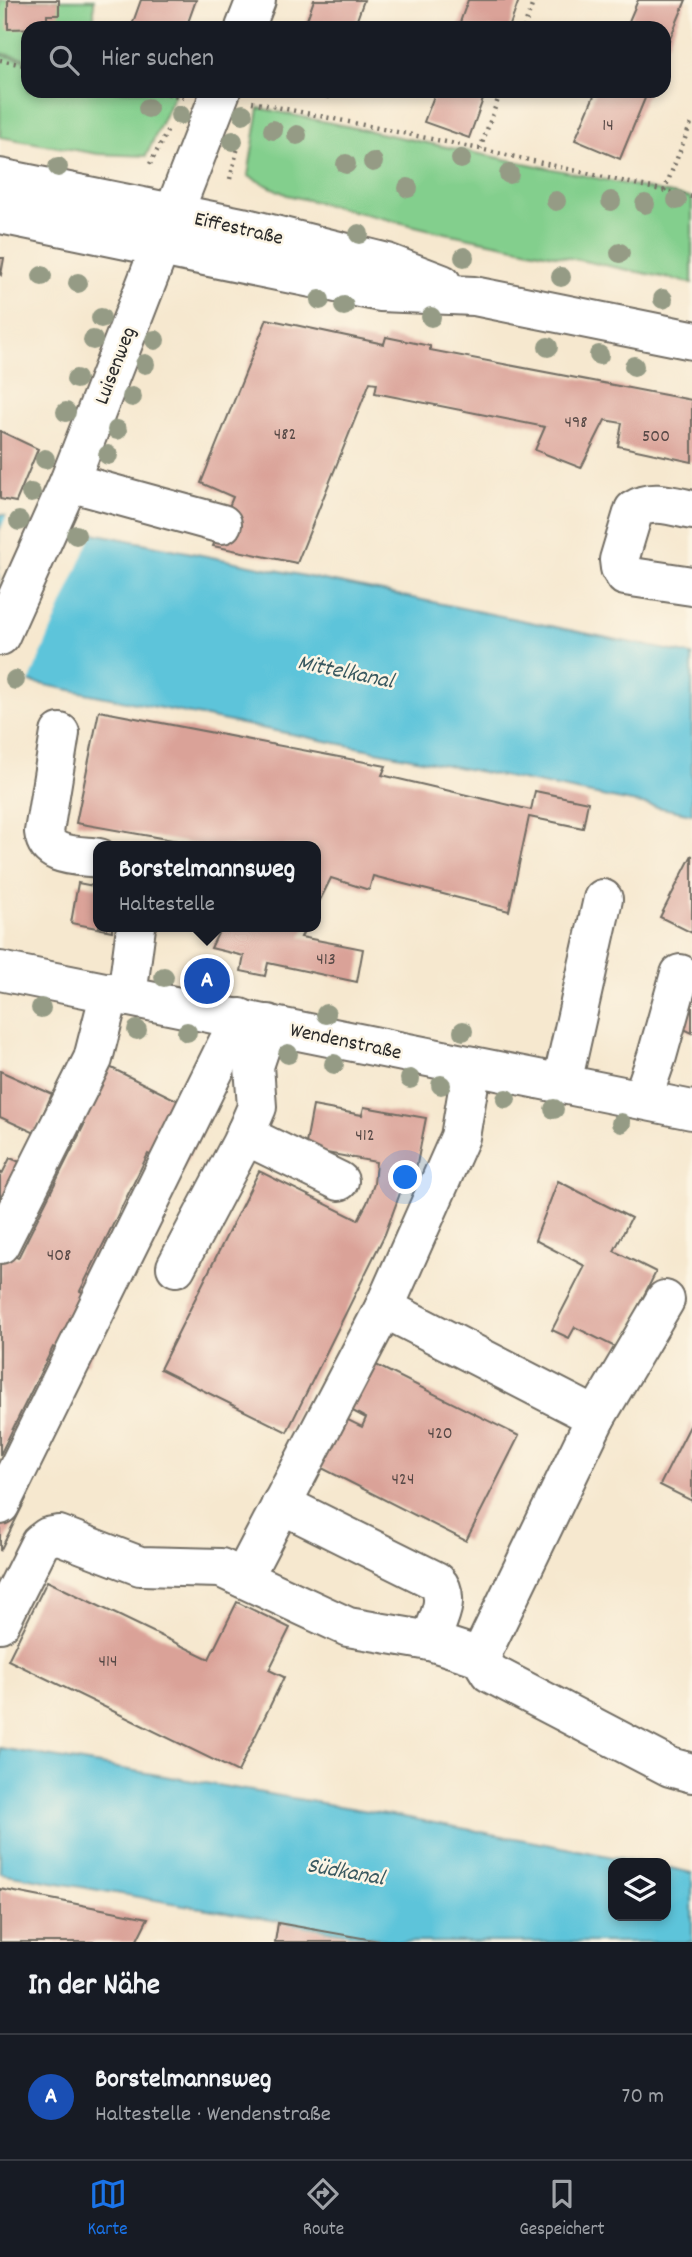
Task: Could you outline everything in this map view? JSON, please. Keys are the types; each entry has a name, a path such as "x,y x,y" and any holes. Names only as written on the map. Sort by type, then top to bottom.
{"street":[{"path":"249,21 257,0"},
{"name":"Luisenweg","path":"0,636 69,482 167,230 233,98"},
{"name":"Eiffestraße","path":"0,178 380,292 474,296 692,340"},
{"name":"Eiffestraße","path":"0,214 167,230"},
{"path":"69,482 222,524"},
{"path":"692,510 656,503 640,505 634,510 620,560 620,568 625,576 692,586"},
{"path":"61,733 44,832 45,841 57,852 93,857"},
{"path":"562,1083 603,900"},
{"path":"0,1244 93,1059 118,994 134,932"},
{"name":"Wendenstraße","path":"0,971 692,1110"},
{"path":"642,1100 680,974"},
{"path":"176,1267 257,1107 254,1021"},
{"path":"0,1505 254,1021"},
{"path":"243,1578 384,1308 460,1137 472,1066"},
{"path":"246,1132 257,1141 339,1181"},
{"path":"480,1657 596,1417 665,1300"},
{"path":"384,1308 596,1417"},
{"path":"281,1504 436,1581 443,1588 445,1596 430,1640"},
{"path":"0,1623 40,1543 48,1537 58,1535 140,1566 221,1568 348,1627 430,1640 480,1657 490,1673 670,1767 692,1773"}],"path":[{"path":"526,21 534,0"},
{"path":"0,60 21,64"},
{"path":"178,108 183,98"},
{"path":"243,98 692,197"},
{"path":"480,149 498,98"},
{"path":"150,164 173,119"},
{"path":"664,191 692,121"}],"green space":[{"path":"0,0 94,0 94,21 21,21 21,58 0,53"},
{"path":"0,55 21,60 21,98 173,98 146,156 98,154 0,137"},
{"path":"259,108 692,198 692,283 431,230 287,195 248,176"}],"water":[{"name":"Mittelkanal","path":"0,514 692,655 692,814 0,676"},
{"name":"Südkanal","path":"0,1748 403,1817 619,1858 608,1858 608,1921 671,1921 671,1868 692,1873 692,1942 398,1942 0,1873"}],"pier":[{"path":"8,512 94,530 28,685 0,679 0,531"}],"building":[{"path":"8,0 59,0 59,15 47,15 47,21 21,21 21,29 8,29"},
{"path":"141,0 196,0 188,21 134,21"},
{"path":"314,0 364,0 356,21 306,21"},
{"path":"468,0 519,0 512,21 460,21"},
{"path":"638,0 686,0 671,36 671,21 629,21"},
{"path":"433,98 483,98 469,138 424,122"},
{"path":"593,98 645,98 620,159 575,140"},
{"path":"0,258 4,258 1,275 0,274"},
{"path":"267,319 384,344 386,337 430,346 430,350 692,400 692,462 618,446 622,423 605,420 581,468 535,450 545,427 375,393 377,383 370,382 297,563 213,546 233,497 201,483"},
{"path":"0,431 38,449 16,502 0,499"},
{"path":"99,711 386,766 382,775 531,810 535,791 588,802 583,828 529,817 509,911 373,876 369,890 331,878 321,898 321,841 178,841 76,823"},
{"path":"692,855 692,933 660,917"},
{"path":"78,883 93,886 93,927 71,923"},
{"path":"219,932 304,932 301,937 363,949 357,982 268,963 265,976 241,971 244,956 211,948"},
{"path":"692,997 692,1033 678,1026"},
{"path":"77,1051 209,1116 182,1170 148,1154 80,1291 115,1308 87,1364 53,1347 0,1455 0,1249 18,1258 84,1125 49,1108"},
{"path":"0,1071 52,1094 35,1133 0,1117"},
{"path":"313,1106 362,1115 364,1107 426,1118 416,1169 406,1167 385,1234 287,1432 160,1369 259,1171 358,1220 374,1184 376,1162 305,1149"},
{"path":"10,1158 20,1162 0,1205 0,1172 2,1174"},
{"path":"558,1181 631,1218 614,1251 656,1272 617,1348 575,1327 569,1338 552,1330 585,1266 535,1240"},
{"path":"372,1363 519,1436 466,1541 316,1465 340,1416 362,1427 366,1418 349,1409"},
{"path":"692,1422 692,1501 660,1485"},
{"path":"0,1486 26,1499 0,1551"},
{"path":"47,1581 209,1659 237,1602 290,1628 269,1670 284,1677 238,1772 8,1660"},
{"path":"0,1889 148,1918 136,1942 0,1942"},
{"path":"278,1923 379,1941 379,1942 275,1942"}],"place":[{"name":"Borstelmannsweg","path":"207,981"}]}
